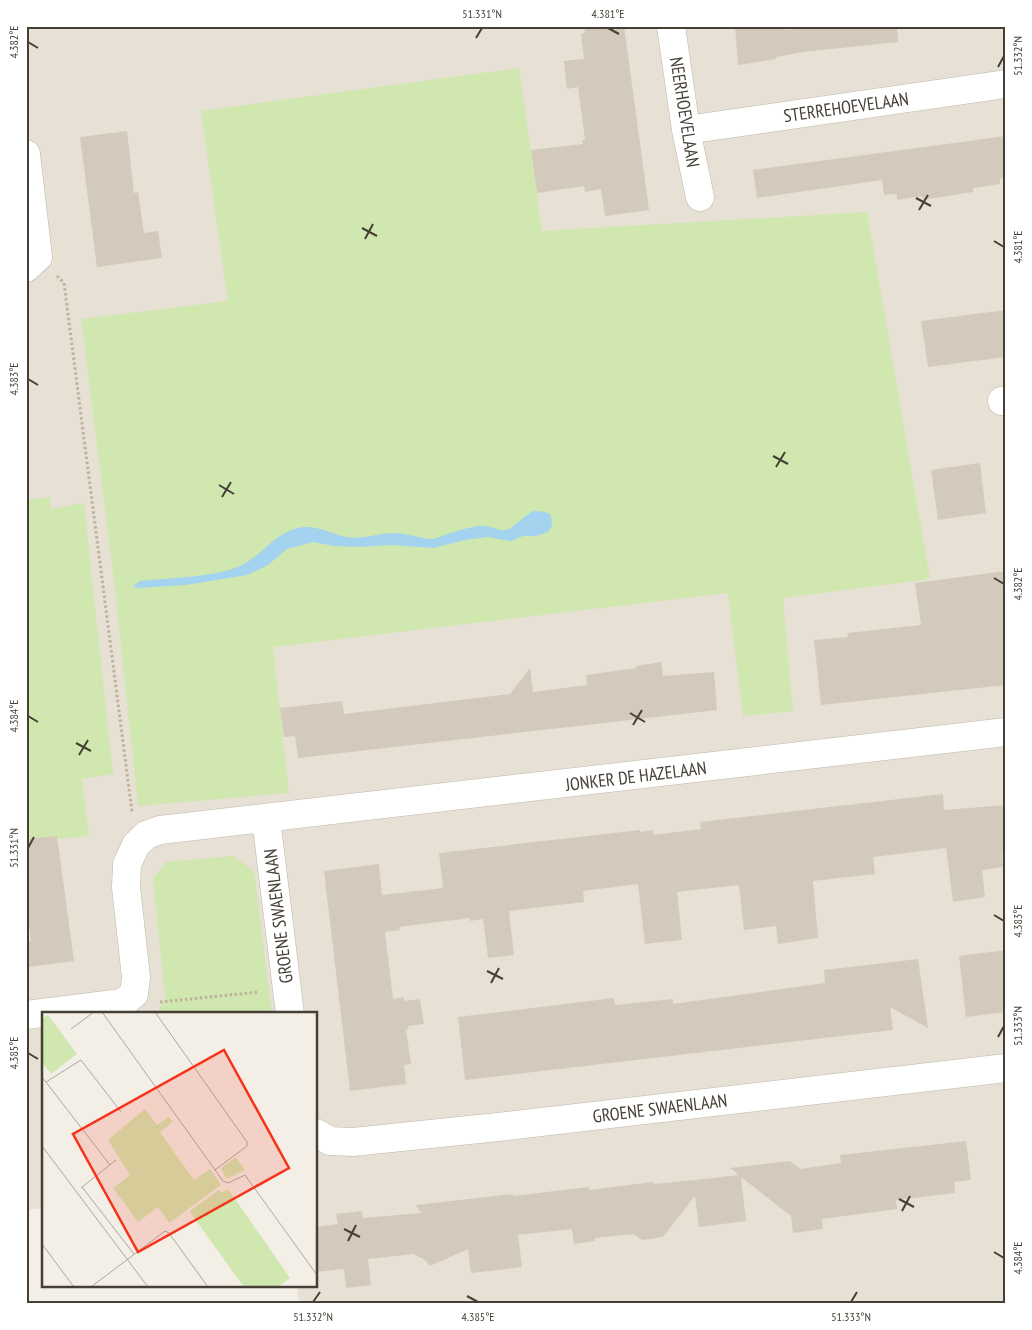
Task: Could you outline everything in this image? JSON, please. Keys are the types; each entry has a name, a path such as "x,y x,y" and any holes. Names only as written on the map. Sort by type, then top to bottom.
{"street":[{"name":"NEERHOEVELAAN","path":"671,26 686,130 700,197"},
{"name":"STERREHOEVELAAN","path":"686,130 1006,84"},
{"path":"26,154 38,257 26,268"},
{"name":"JONKER DE HAZELAAN","path":"136,845 146,835 160,830 1006,732"},
{"name":"GROENE SWAENLAAN","path":"266,819 288,1001"},
{"path":"50,1012 122,1003 134,994 136,977 126,887 127,864 136,845"},
{"path":"26,1015 42,1013"},
{"name":"GROENE SWAENLAAN","path":"318,1134 330,1141 353,1142 1006,1068"}],"path":[{"path":"64,283 136,845"},
{"path":"134,994 155,1002 288,1001"}],"shaded area":[{"path":"26,26 1006,26 1006,1304 299,1304 297,1288 318,1288 318,1012 42,1012 42,1208 26,1210"}],"green space":[{"path":"519,68 542,231 867,212 930,579 783,598 793,711 743,716 728,593 273,647 289,793 138,806 115,590 81,319 228,301 201,111"},
{"path":"50,497 51,509 84,503 113,774 82,779 89,836 26,842 26,500"},
{"path":"233,856 254,871 272,1012 158,1012 165,997 153,879 166,862"}],"water":[{"path":"534,511 546,512 551,515 552,526 548,532 536,536 523,536 511,541 487,537 433,548 392,545 334,546 313,542 287,549 268,565 247,575 186,585 137,588 133,586 140,581 207,575 232,569 250,560 279,537 296,528 316,528 352,538 395,533 433,539 459,530 479,526 506,530"}],"building":[{"path":"584,26 624,26 649,210 605,216 601,189 585,192 584,186 537,193 531,150 583,144 582,140 585,140 578,87 567,89 564,61 584,59 581,34 585,33"},
{"path":"735,26 784,26 785,30 816,26 897,26 898,42 802,52 776,57 776,59 738,65"},
{"path":"127,131 134,193 138,192 144,233 158,231 162,258 97,267 80,137"},
{"path":"1006,136 1006,178 1000,179 1000,184 973,188 973,192 923,200 922,196 897,200 897,194 884,195 882,180 757,198 753,170"},
{"path":"1006,310 1006,357 928,367 921,321"},
{"path":"980,463 986,513 938,520 931,470"},
{"path":"1006,571 1006,685 821,705 814,640 848,637 847,633 921,625 915,583"},
{"path":"661,662 663,676 714,672 717,710 298,758 295,736 284,737 280,708 342,701 344,714 510,694 530,668 533,692 587,685 586,675 636,668 636,666"},
{"path":"943,794 944,810 1006,805 1006,853 1002,854 1003,867 982,870 985,897 953,902 946,848 873,857 875,874 813,881 818,938 778,944 776,926 744,930 739,885 677,892 682,940 645,944 638,884 583,891 584,902 509,911 514,955 488,958 483,919 470,921 470,918 399,927 400,930 385,932 393,999 404,997 404,1001 420,999 424,1024 408,1026 408,1029 406,1029 411,1064 404,1065 406,1084 350,1091 324,871 379,864 382,895 443,888 439,853 640,830 640,832 653,830 653,835 701,829 700,822"},
{"path":"57,836 74,961 28,967 26,965 26,942 31,941 26,903 26,839"},
{"path":"1006,950 1006,1012 966,1017 959,956"},
{"path":"918,959 928,1028 890,1007 893,1030 465,1080 458,1017 614,998 615,1005 673,999 673,1004 825,983 824,970"},
{"path":"966,1141 971,1180 954,1182 955,1193 896,1200 897,1209 822,1219 823,1229 793,1233 791,1216 741,1177 746,1221 699,1227 695,1196 663,1237 642,1240 634,1234 595,1238 595,1241 574,1244 572,1229 518,1235 522,1267 471,1273 468,1249 430,1266 425,1260 413,1254 368,1259 371,1285 346,1288 344,1269 318,1272 318,1227 338,1224 336,1214 362,1211 363,1218 421,1213 416,1205 513,1194 513,1196 589,1187 589,1190 653,1182 653,1184 739,1175 730,1168 790,1161 800,1169 841,1163 840,1155"}]}
